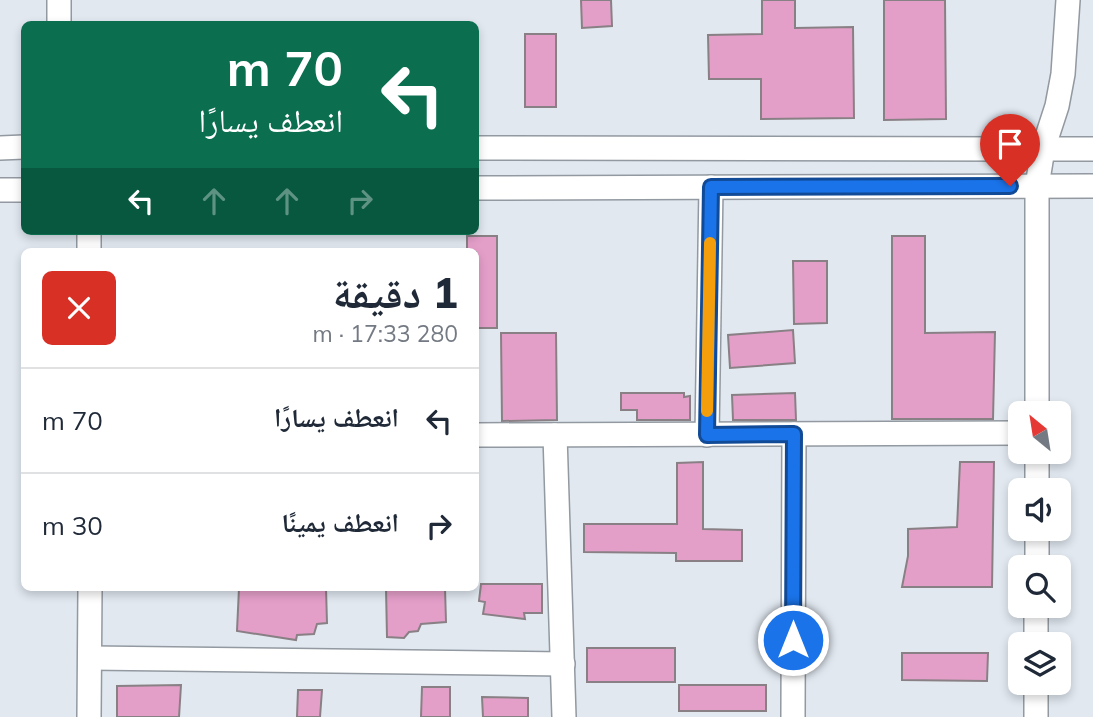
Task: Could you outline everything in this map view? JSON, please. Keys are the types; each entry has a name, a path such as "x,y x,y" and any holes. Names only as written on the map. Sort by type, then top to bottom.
{"street":[{"path":"59,0 59,21"},
{"path":"1037,401 1037,186 1043,149 1057,106 1063,74 1068,0"},
{"path":"0,148 21,147"},
{"path":"479,148 1093,149"},
{"path":"479,188 1093,186"},
{"path":"707,435 711,187"},
{"path":"0,190 21,190"},
{"path":"479,435 1008,433"},
{"path":"793,717 794,434"},
{"path":"555,435 564,717"},
{"path":"89,717 90,591"},
{"path":"90,657 563,664"},
{"path":"1036,695 1036,717"}],"building":[{"path":"581,0 611,0 612,26 582,28"},
{"path":"762,0 795,0 795,28 853,27 854,118 761,119 761,79 709,79 708,35 762,34"},
{"path":"884,0 945,0 946,119 884,120"},
{"path":"525,34 556,34 556,107 525,107"},
{"path":"467,236 497,236 497,328 479,328 479,248 467,248"},
{"path":"892,236 925,236 925,333 995,332 993,419 892,419"},
{"path":"793,261 827,261 827,323 794,324"},
{"path":"793,330 795,363 730,368 728,335"},
{"path":"501,333 556,333 557,420 502,421"},
{"path":"621,393 684,393 684,397 690,396 690,420 637,420 637,410 621,410"},
{"path":"795,393 796,420 733,420 732,395"},
{"path":"703,462 703,529 742,530 742,561 676,561 676,553 584,552 584,524 677,524 677,463"},
{"path":"960,462 994,462 992,587 902,587 908,556 908,529 957,527"},
{"path":"481,584 542,584 542,613 524,613 525,619 483,614 485,602 479,601"},
{"path":"239,591 326,591 327,623 317,624 314,634 297,635 296,640 237,631"},
{"path":"386,591 445,591 446,622 421,624 418,631 409,632 404,638 387,637"},
{"path":"587,648 675,648 675,682 587,682"},
{"path":"902,653 988,653 987,681 902,680"},
{"path":"181,685 179,717 117,717 117,686"},
{"path":"679,685 766,685 766,711 679,711"},
{"path":"422,687 450,687 450,717 421,717"},
{"path":"298,690 322,690 320,717 297,717"},
{"path":"482,697 528,698 528,717 483,717"}],"slow traffic":[{"path":"707,411 710,243"}],"route":[{"path":"793,640 794,434 707,435 711,187 1010,186"}]}
